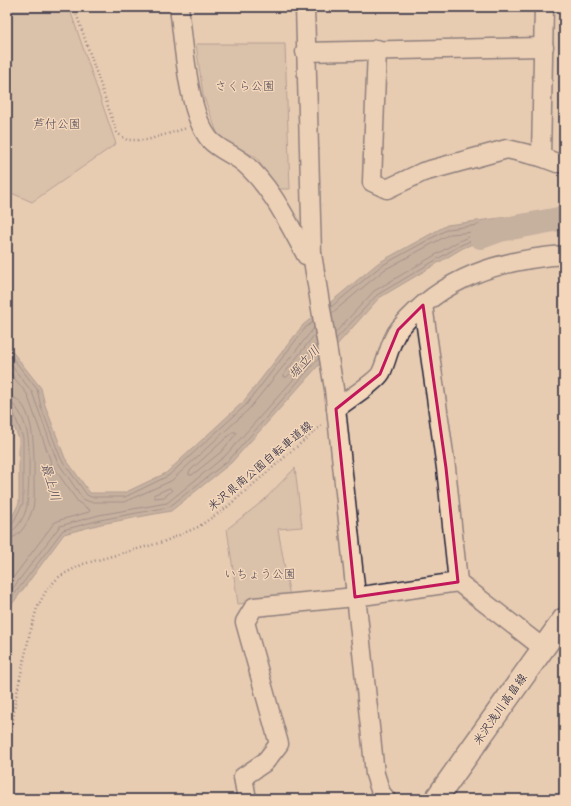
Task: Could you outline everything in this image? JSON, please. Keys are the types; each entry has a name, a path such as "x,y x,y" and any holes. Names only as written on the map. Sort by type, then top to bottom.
{"main road":[{"name":"米沢浅川高畠線","path":"436,799 564,619"}],"street":[{"path":"179,7 187,66 197,116 210,140 245,163 271,192 306,255 312,254"},
{"path":"305,7 305,52 312,254 334,389 331,415 355,598 375,774 381,793 386,799"},
{"path":"541,157 544,7"},
{"path":"305,52 376,49 544,47"},
{"path":"376,49 372,182 387,189 423,172 507,149 541,157 557,163 564,163"},
{"path":"331,415 380,374 398,330 423,304 467,277 500,264 532,258 564,255"},
{"path":"423,304 446,468 458,582 543,648"},
{"path":"247,799 243,777 265,762 279,744 245,622 254,607 355,598 458,582"}],"path":[{"path":"74,7 117,133 127,140 147,140 194,126"},
{"name":"米沢県南公園自転車道線","path":"7,763 16,697 30,632 37,608 47,589 60,576 83,564 163,542 198,527 226,508 331,415"}],"highlighted area":[{"path":"423,305 446,468 458,582 355,597 336,409 380,374 398,330"}],"green space":[{"name":"芦付公園","path":"7,7 69,7 116,144 32,202 7,191"},
{"name":"さくら公園","path":"196,44 285,44 290,189 276,189 256,157 235,148 218,135 203,95"},
{"name":"いちょう公園","path":"295,468 302,527 278,529 290,597 238,604 227,529 263,501"}],"water":[{"name":"最上川","path":"553,211 463,248 379,298 231,463 171,511 101,524 64,534 7,611 7,527 19,503 19,439 7,409 7,345 41,388 45,405 65,458 90,493 124,493 166,473 243,402 303,325 378,263 447,225"}],"waterway":[{"name":"堀立川","path":"481,237 500,230 564,218"}]}
